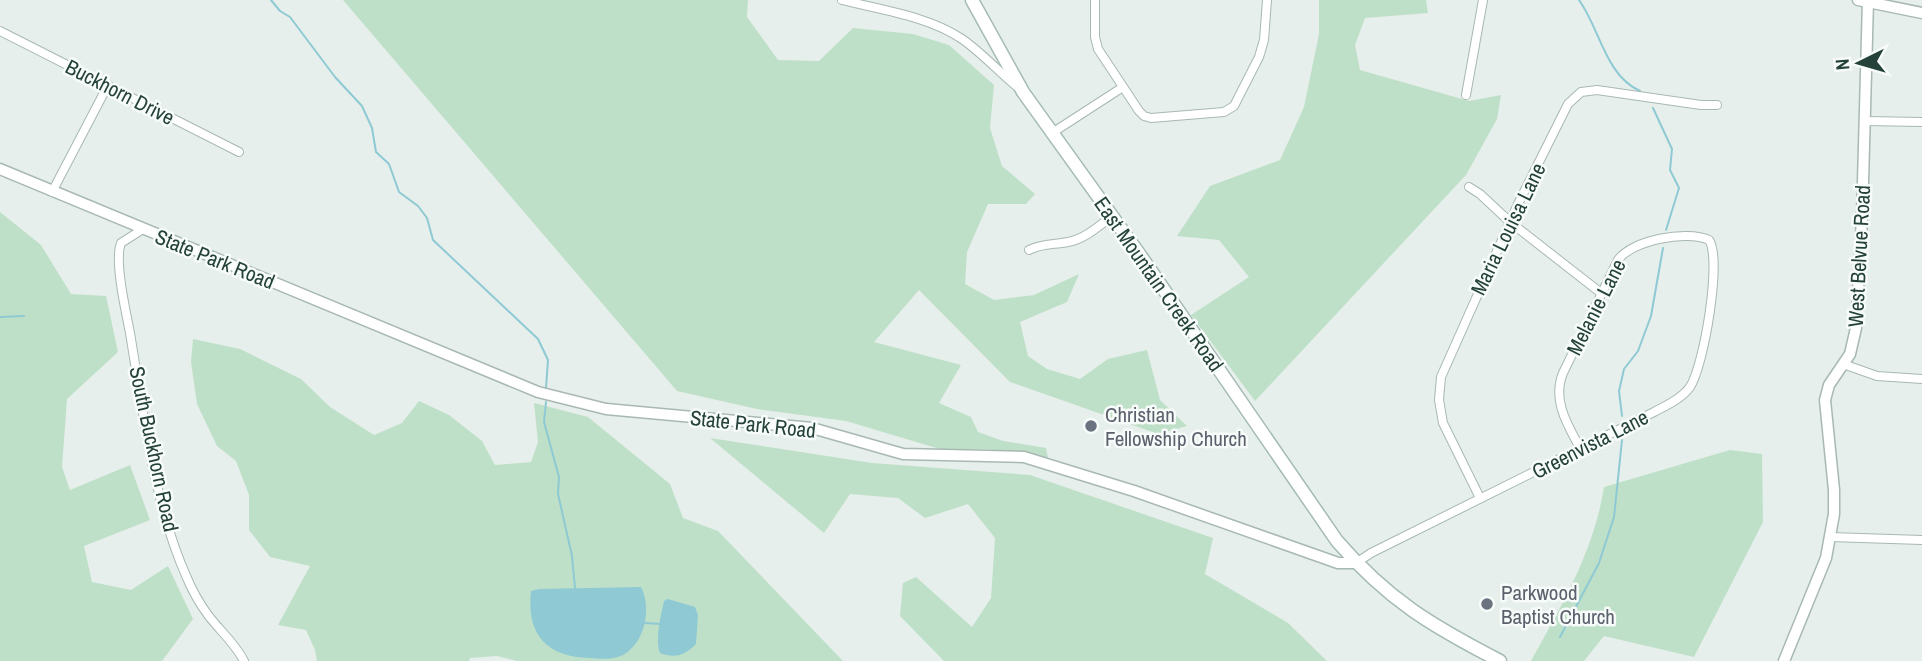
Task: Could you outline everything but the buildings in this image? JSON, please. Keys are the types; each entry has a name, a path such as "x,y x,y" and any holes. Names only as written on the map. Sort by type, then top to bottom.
{"main road":[{"name":"East Mountain Creek Road","path":"972,0 1023,92 1337,541 1356,563"},
{"path":"1356,563 1390,595 1427,622 1500,661"}],"street":[{"path":"842,0 919,20 949,31 971,46 1023,92"},
{"path":"1095,0 1097,46 1139,111 1147,117 1228,111 1234,106 1259,57 1264,40 1267,0"},
{"path":"1466,95 1483,0"},
{"path":"1865,1 1922,13"},
{"name":"West Belvue Road","path":"1784,661 1818,581 1830,537 1835,490 1825,400 1829,385 1852,350 1857,314 1865,121 1865,1"},
{"name":"Buckhorn Drive","path":"0,31 239,152"},
{"path":"52,192 108,85"},
{"path":"1052,133 1123,87"},
{"name":"Maria Louisa Lane","path":"1480,498 1443,423 1439,384 1447,360 1510,222 1564,112 1577,94 1597,90 1700,105 1717,105"},
{"path":"1865,121 1922,122"},
{"name":"State Park Road","path":"0,169 538,392 566,401 632,413 812,428 903,454 1024,457 1144,494 1338,562 1356,563"},
{"path":"1469,187 1601,293"},
{"path":"1029,250 1042,244 1082,238 1112,216"},
{"name":"South Buckhorn Road","path":"143,229 121,243 118,255 157,482 188,582 206,613 244,661"},
{"name":"Melanie Lane","path":"1580,448 1560,407 1558,387 1618,260 1632,247 1647,242 1689,236 1702,237 1712,243"},
{"name":"Greenvista Lane","path":"1356,563 1677,399 1689,387 1695,374 1707,328 1714,254 1712,243"},
{"path":"1843,364 1877,376 1922,379"},
{"path":"1830,537 1922,540"}],"green space":[{"path":"343,0 748,0 747,17 778,60 819,61 853,28 913,34 949,45 994,85 990,128 1002,166 1035,194 1026,204 988,204 967,252 965,284 994,300 1034,295 1079,274 1067,302 1020,322 1028,356 1047,369 1080,379 1108,359 1147,350 1160,400 1187,426 1158,434 1010,382 919,290 874,342 961,365 939,403 971,417 978,432 1003,441 1046,448 1048,458 986,449 943,450 846,421 757,409 677,391"},
{"path":"1319,0 1426,0 1428,13 1365,18 1355,45 1360,70 1469,101 1501,95 1497,119 1466,175 1255,401 1191,315 1249,277 1219,240 1177,236 1210,186 1280,160 1304,107 1319,34"},
{"path":"0,212 41,245 71,294 106,296 118,352 67,399 62,467 70,490 130,465 150,520 84,546 92,582 131,590 168,566 193,619 162,661 0,661"},
{"path":"193,339 240,349 301,379 330,407 374,435 402,423 419,401 449,415 482,441 495,465 531,462 538,442 534,403 588,417 670,484 683,518 718,531 843,661 517,661 497,656 470,658 469,661 317,661 306,630 278,625 310,566 270,557 249,530 249,495 236,461 217,446 197,404 191,362"},
{"path":"710,438 872,463 1030,475 1213,538 1205,574 1288,623 1327,661 944,661 900,616 903,583 916,577 972,627 991,598 995,538 968,504 925,518 898,498 850,494 824,533"},
{"path":"1730,450 1762,454 1763,522 1694,657 1604,636 1584,661 1531,661 1585,555 1604,487"}],"water":[{"path":"641,587 646,615 641,634 631,649 615,658 575,657 551,648 542,641 532,620 531,591"},
{"path":"668,599 695,607 698,615 696,644 676,656 660,653 659,647 661,613 664,601"}],"waterway":[{"path":"271,0 280,11 290,17 335,77 362,106 372,128 376,152 389,164 399,192 418,206 427,218 433,240 538,339 548,360 546,388"},
{"path":"1579,0 1611,63 1628,84 1640,91"},
{"path":"1653,108 1672,149 1670,170 1679,188 1666,230"},
{"path":"1622,416 1619,391 1624,369 1638,351 1651,316 1663,248"},
{"path":"0,317 24,316"},
{"path":"546,402 544,422 559,477 558,494 572,556 575,588"},
{"path":"1560,637 1599,563 1614,517 1622,440"},
{"path":"644,623 661,624"}],"place":[{"name":"Christian Fellowship Church","path":"1091,426"},
{"name":"Parkwood Baptist Church","path":"1487,604"}]}
